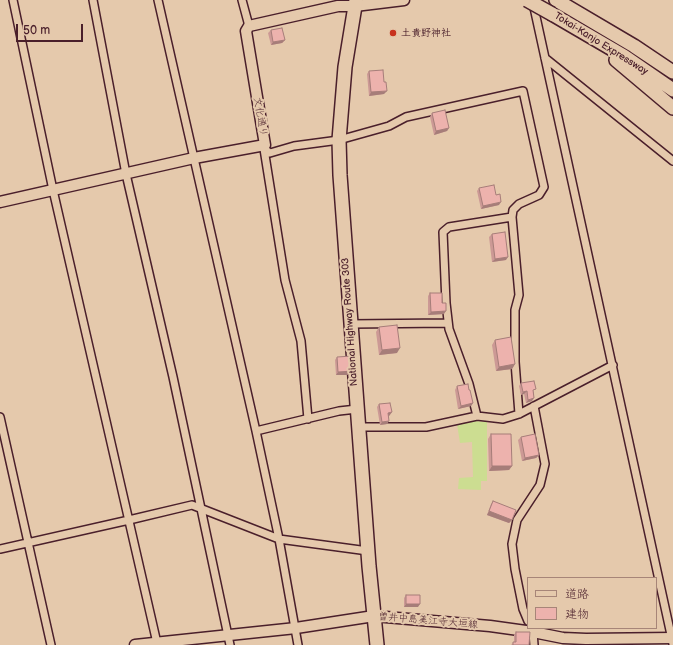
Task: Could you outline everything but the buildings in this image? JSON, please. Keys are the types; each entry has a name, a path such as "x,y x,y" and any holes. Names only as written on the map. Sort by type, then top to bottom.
{"highway":[{"name":"Tokai-Kanjo Expressway","path":"527,0 624,56 673,90"},
{"name":"Tokai-Kanjo Expressway","path":"558,1 634,46 673,72"},
{"name":"National Highway Route 303","path":"355,3 345,67 339,140 340,175 368,551 377,645"},
{"path":"579,30 673,108"}],"street":[{"path":"13,0 53,190 157,642"},
{"path":"93,0 126,174 173,377 230,645"},
{"path":"158,0 256,431 279,539 298,645"},
{"path":"242,0 249,26 355,3 404,0"},
{"path":"533,0 673,640"},
{"name":"文化通り","path":"0,202 194,158 265,145 246,31 249,26"},
{"path":"545,58 673,161"},
{"path":"308,419 301,341 285,280 264,149 270,153 294,146 339,140 389,126 406,117 523,91 544,187 539,195 519,204 513,210 512,217 519,295 515,310 515,362 519,414"},
{"path":"477,416 469,384 449,329 446,303 443,232 449,227 512,217"},
{"path":"351,324 448,323"},
{"path":"359,427 426,427 477,416 503,418 519,414 613,365"},
{"path":"527,619 523,609 512,544 517,520 540,485 545,464 534,406"},
{"path":"256,431 339,411 357,409"},
{"path":"0,417 51,645"},
{"path":"0,549 192,505 279,539 368,551"},
{"name":"曽井中島美江寺大垣線","path":"141,645 157,642 296,628 374,616 532,630 563,638 673,640"},
{"path":"532,630 534,645"}],"green space":[{"path":"474,421 487,422 487,481 481,481 481,490 458,489 459,478 473,477 472,442 460,443 457,424"}],"place":[{"name":"土貴野神社","path":"393,33"}]}
